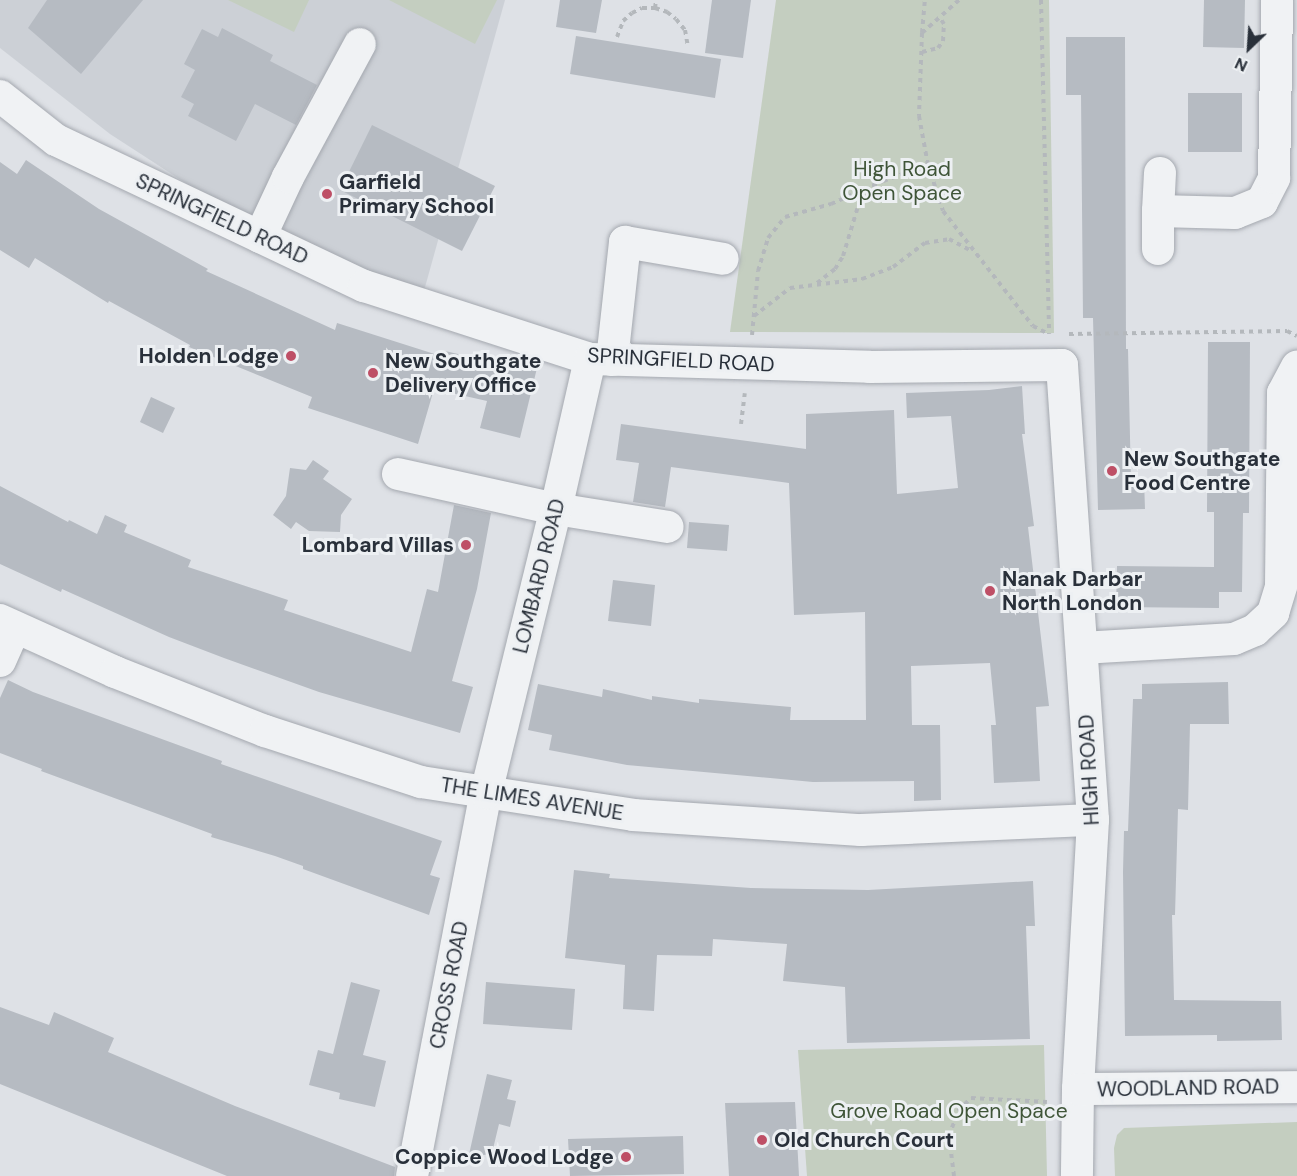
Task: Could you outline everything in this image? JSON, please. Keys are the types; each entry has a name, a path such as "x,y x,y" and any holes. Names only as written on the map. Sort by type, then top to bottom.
{"street":[{"path":"1158,211 1235,213 1262,202 1274,178 1284,16"},
{"path":"260,237 288,177 360,44"},
{"name":"SPRINGFIELD ROAD","path":"0,96 56,140 364,286 601,359 870,368 1062,365"},
{"path":"1158,249 1160,173"},
{"name":"LOMBARD ROAD","path":"486,793 556,509 601,359 626,242 723,259"},
{"name":"HIGH ROAD","path":"1062,365 1093,820 1068,1096 1077,1176"},
{"path":"1082,648 1234,639 1255,630 1273,613 1281,586 1282,393 1297,367"},
{"path":"399,474 556,509 668,527"},
{"path":"0,661 7,624"},
{"name":"THE LIMES AVENUE","path":"7,624 115,672 265,731 421,782 633,815 861,831 1093,820"},
{"name":"CROSS ROAD","path":"412,1176 486,793"},
{"name":"WOODLAND ROAD","path":"1068,1096 1297,1087"}],"path":[{"path":"655,8 656,0"},
{"path":"925,0 919,116 928,165 943,211 1033,326 1048,334 1287,331 1297,336"},
{"path":"922,33 959,0"},
{"path":"1041,0 1048,334 1062,365"},
{"path":"617,38 623,21 632,13 642,8 655,8 667,12 676,19 685,30 688,47"},
{"path":"922,52 938,48 943,41 944,24 940,18"},
{"path":"749,365 758,272 768,238 785,217 862,192 883,181 928,165"},
{"path":"817,283 835,269 843,256 862,192"},
{"path":"753,316 790,288 862,279 892,267 925,243 949,239 975,253"},
{"path":"954,1176 949,1136 958,1111 971,1098 1068,1096"}],"shaded area":[{"name":"Garfield Primary School","path":"0,0 505,0 422,298 295,254 110,134 0,48"}],"green space":[{"path":"228,0 309,0 294,32"},
{"path":"389,0 497,0 475,44"},
{"name":"High Road Open Space","path":"776,0 1049,0 1054,333 730,332"},
{"name":"Grove Road Open Space","path":"1044,1045 1047,1176 807,1176 798,1050"},
{"path":"1297,1122 1297,1176 1115,1176 1114,1148 1117,1135 1124,1128"}],"building":[{"path":"47,0 143,0 81,74 28,28"},
{"path":"560,0 602,0 596,33 556,27"},
{"path":"712,0 751,0 743,58 705,53"},
{"path":"1204,0 1245,0 1244,48 1203,47"},
{"path":"222,28 273,55 270,61 317,85 296,125 255,104 236,141 188,116 194,104 181,97 195,70 184,64 202,29 218,37"},
{"path":"576,36 721,59 715,98 570,74"},
{"path":"1066,37 1125,37 1126,349 1128,349 1131,481 1144,480 1145,509 1098,510 1093,318 1083,318 1081,95 1066,95"},
{"path":"1188,93 1242,93 1242,152 1188,152"},
{"path":"372,125 495,186 462,251 340,190"},
{"path":"26,160 99,209 208,269 206,271 335,330 337,323 444,357 445,351 497,363 498,359 537,368 520,438 480,428 487,401 434,389 418,444 308,408 312,397 189,347 190,345 109,301 108,303 35,258 29,268 0,250 0,162 17,174"},
{"path":"1208,342 1250,342 1249,513 1243,513 1242,592 1219,592 1219,608 1116,607 1117,566 1214,567 1214,512 1207,512"},
{"path":"1022,386 1025,434 1022,434 1034,526 1028,527 1049,706 1036,707 1040,781 994,783 991,725 996,725 990,663 911,666 912,725 940,725 941,800 914,801 914,781 813,782 627,765 549,750 552,735 528,730 538,684 602,697 603,689 652,700 652,696 699,703 699,699 791,707 790,720 866,720 865,612 794,615 789,483 671,467 665,507 633,502 639,463 616,460 621,424 806,449 806,414 894,410 897,494 958,488 951,416 907,418 906,393 989,390"},
{"path":"151,397 175,408 163,433 140,422"},
{"path":"313,460 329,471 323,479 352,499 341,515 340,532 309,531 296,522 291,529 273,515 286,496 290,468 306,470"},
{"path":"0,486 68,522 69,520 97,534 105,515 127,525 124,532 191,560 188,567 288,600 284,610 411,652 427,589 438,592 454,505 491,513 477,589 452,681 473,687 460,733 319,692 224,658 169,637 62,589 61,592 0,564"},
{"path":"689,522 729,525 727,551 687,548"},
{"path":"613,580 655,585 651,626 608,621"},
{"path":"8,680 33,692 222,761 221,764 442,841 430,875 440,878 429,915 303,869 303,866 211,837 212,834 41,771 42,769 0,753 0,698"},
{"path":"1228,682 1229,724 1190,724 1188,810 1178,809 1175,915 1172,915 1174,1000 1281,1001 1282,1040 1217,1041 1217,1035 1125,1036 1123,872 1124,831 1128,831 1133,699 1142,699 1142,684"},
{"path":"574,870 610,874 609,878 751,888 868,890 1033,881 1035,926 1026,926 1030,1039 847,1043 845,987 783,981 787,944 713,939 712,956 657,955 654,1011 623,1009 625,965 565,958"},
{"path":"351,982 380,990 363,1055 386,1061 375,1107 339,1099 340,1093 309,1085 318,1050 333,1054"},
{"path":"486,982 575,989 572,1030 483,1024"},
{"path":"0,1007 49,1025 54,1012 114,1038 108,1052 235,1106 395,1167 394,1176 227,1176 0,1084"},
{"path":"487,1074 512,1080 507,1099 516,1101 510,1127 499,1124 492,1153 468,1159"},
{"name":"Old Church Court","path":"795,1102 799,1176 729,1176 725,1103"},
{"name":"Coppice Wood Lodge","path":"683,1136 684,1174 570,1176 568,1139"}],"place":[{"name":"Garfield Primary School","path":"327,194"},
{"name":"Holden Lodge","path":"291,356"},
{"name":"New Southgate Delivery Office","path":"373,373"},
{"name":"New Southgate Food Centre","path":"1112,471"},
{"name":"Lombard Villas","path":"466,545"},
{"name":"Nanak Darbar North London","path":"990,591"},
{"name":"Old Church Court","path":"762,1140"},
{"name":"Coppice Wood Lodge","path":"626,1157"}]}
